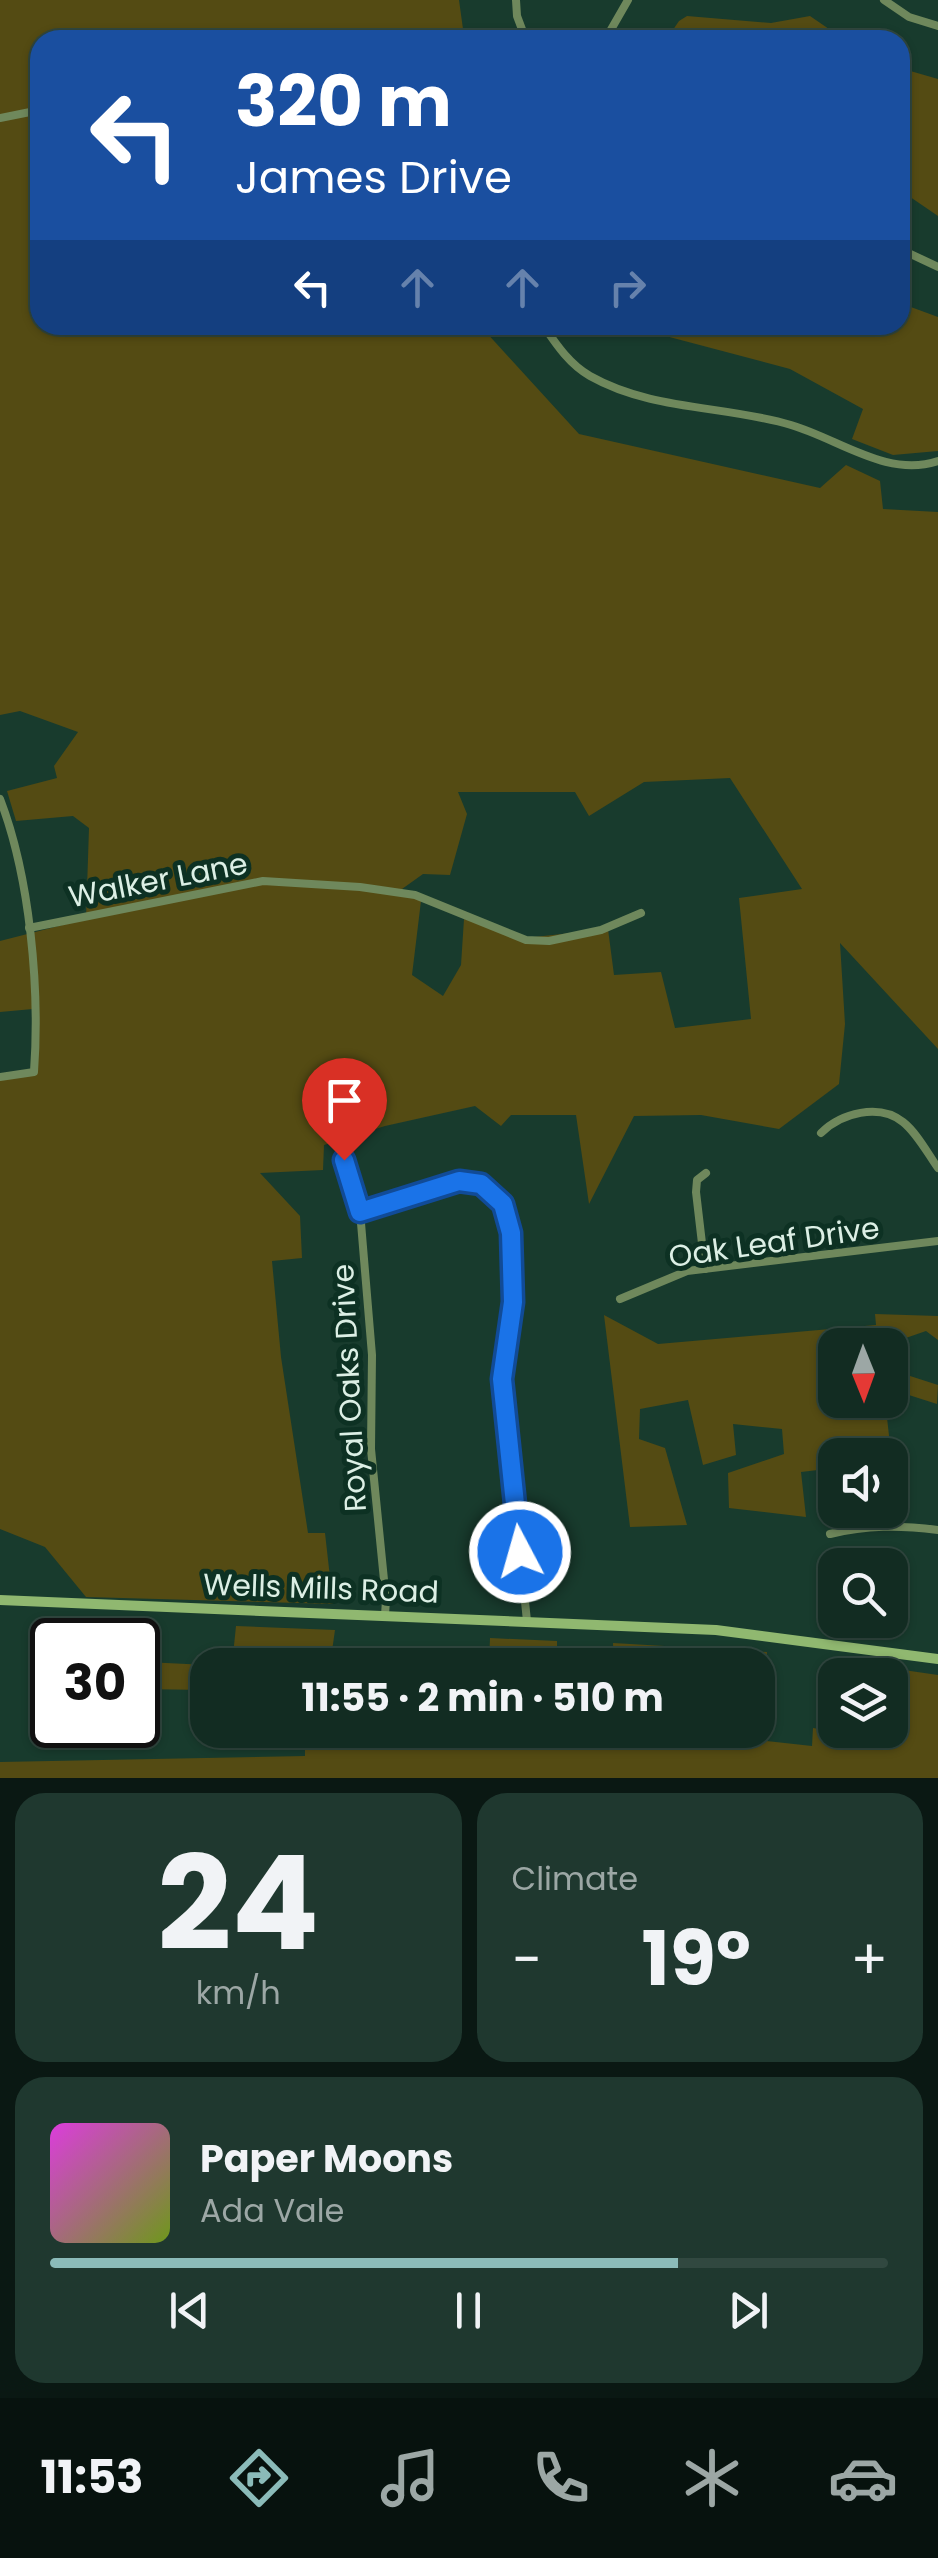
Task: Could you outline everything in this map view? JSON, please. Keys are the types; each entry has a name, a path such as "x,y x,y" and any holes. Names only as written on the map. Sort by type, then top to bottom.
{"main road":[{"name":"Wells Mills Road","path":"0,1600 716,1630 938,1659"}],"street":[{"path":"516,0 522,30"},
{"path":"610,30 628,0"},
{"path":"884,0 908,17 938,26"},
{"path":"0,118 30,112"},
{"path":"910,254 938,267"},
{"path":"550,335 569,360 587,374 636,397 780,422 834,440 879,461 904,466 938,461"},
{"path":"0,799 13,834 30,928 36,1024 34,1072 0,1077"},
{"name":"Walker Lane","path":"30,928 263,881 342,885 416,895 526,940 549,941 601,930 641,913"},
{"path":"821,1133 834,1120 870,1112 888,1115 907,1125 938,1168"},
{"name":"Royal Oaks Drive","path":"344,1160 360,1212 372,1355 371,1449 385,1615"},
{"path":"706,1174 697,1180 696,1192 706,1268"},
{"path":"360,1212 459,1181 490,1189 508,1215 513,1302 502,1379 526,1622"},
{"name":"Oak Leaf Drive","path":"620,1299 670,1275 706,1268 938,1241"},
{"path":"830,1534 888,1525 938,1530"}],"shaded area":[{"path":"0,0 459,0 463,30 30,30 30,335 489,335 579,434 820,488 846,465 880,481 883,509 938,512 938,1049 840,943 845,1024 839,1084 779,1129 701,1115 634,1116 589,1204 576,1115 511,1115 501,1126 475,1106 385,1126 324,1145 323,1170 260,1173 300,1216 302,1258 272,1261 281,1357 308,1533 325,1533 333,1604 86,1597 45,1547 0,1529 0,1076 34,1071 33,1009 0,1012 0,941 86,919 89,828 73,816 16,821 7,791 57,778 54,766 78,732 20,711 0,715","holes":["730,778 802,889 739,898 751,1019 675,1028 661,972 614,975 608,929 525,938 464,919 461,965 443,996 412,975 421,901 402,889 423,874 450,875 467,814 458,792 575,792 589,816 644,782"]},
{"path":"687,16 771,23 810,16 830,30 673,30"},
{"path":"910,71 938,79 938,216 910,197"},
{"path":"910,307 938,317 938,451 893,455 852,439 863,409 790,369 662,335 910,335"},
{"path":"875,1314 938,1316 938,1340 926,1331 908,1337 908,1328 842,1328 876,1325"},
{"path":"604,1315 658,1344 818,1330 818,1418 887,1418 889,1438 818,1438 818,1470 801,1472 806,1517 729,1508 728,1473 784,1454 782,1429 733,1424 736,1455 703,1465 688,1400 640,1409 639,1439 665,1448 687,1525 630,1527"},
{"path":"908,1375 938,1385 937,1404 908,1395"},
{"path":"236,1626 335,1630 332,1648 234,1648"},
{"path":"490,1638 557,1641 557,1648 490,1648"},
{"path":"613,1643 699,1648 613,1648"},
{"path":"160,1663 190,1664 190,1690 160,1689"},
{"path":"908,1671 938,1675 938,1778 0,1778 0,1762 305,1756 305,1748 775,1748 775,1742 812,1746 813,1728 818,1729 818,1748 908,1748"}],"route":[{"path":"344,1160 360,1212 459,1181 490,1189 508,1215 513,1302 502,1379 520,1552"}]}
